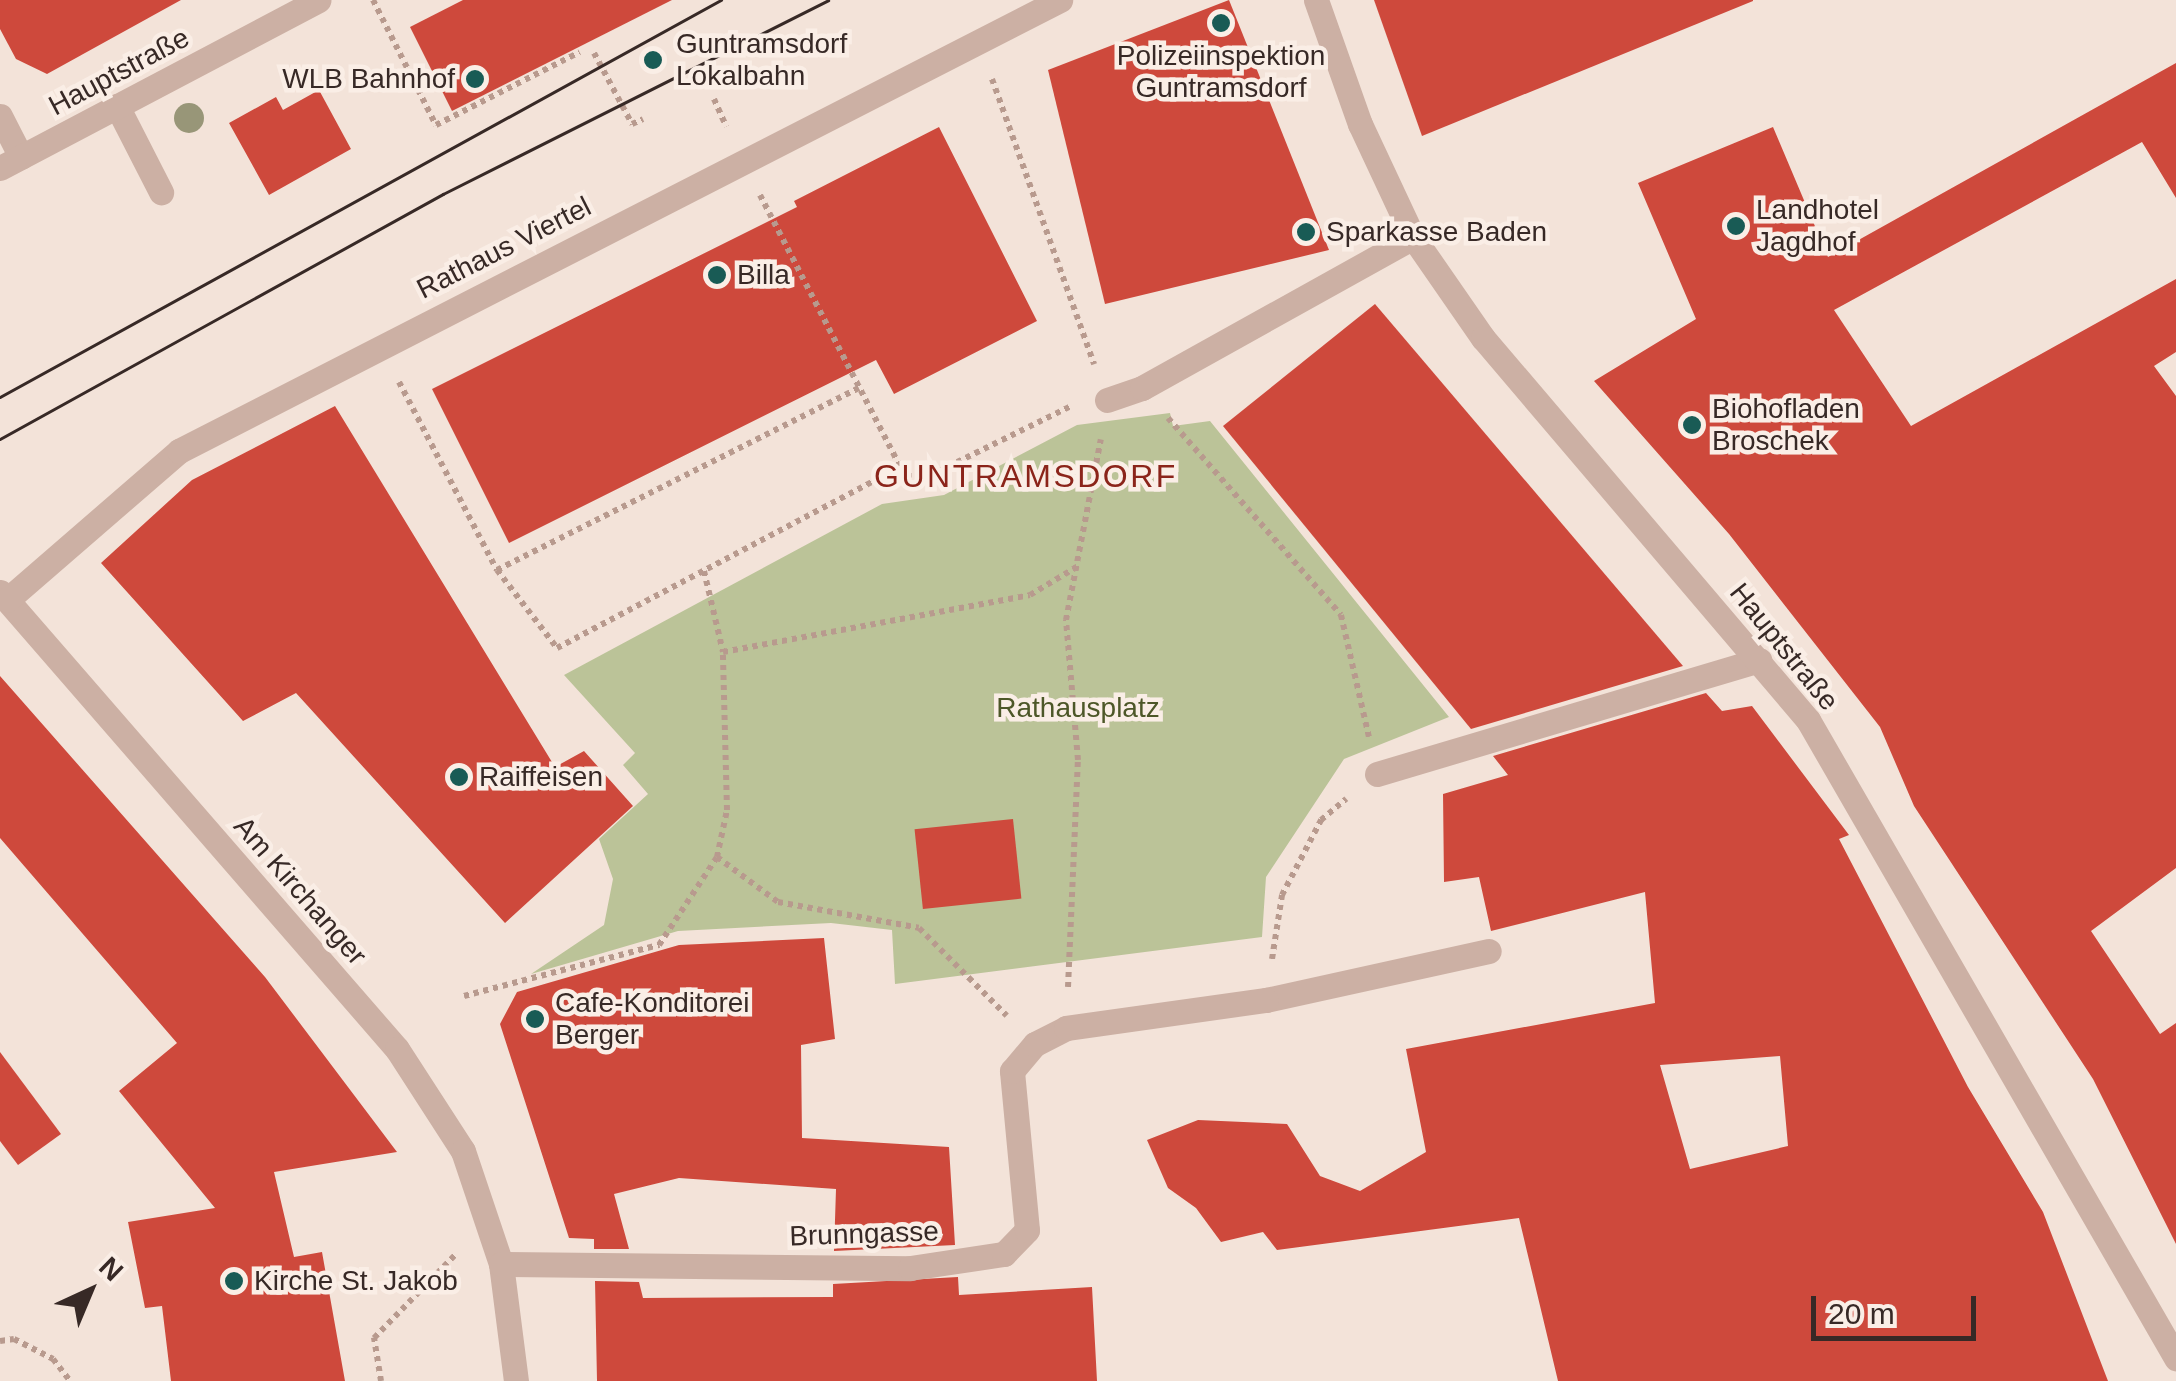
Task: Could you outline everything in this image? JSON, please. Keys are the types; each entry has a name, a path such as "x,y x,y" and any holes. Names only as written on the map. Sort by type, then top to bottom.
{"street":[{"name":"Hauptstraße","path":"10,162 318,0"},
{"name":"Rathaus Viertel","path":"4,596 179,451 379,344 1060,0"},
{"name":"Hauptstraße","path":"1316,0 1360,124 1414,237 1484,338 1808,720 2176,1358"},
{"path":"117,106 162,192"},
{"path":"0,116 10,162"},
{"path":"1106,400 1142,388 1414,237"},
{"name":"Am Kirchanger","path":"4,596 397,1049 463,1151 501,1264 516,1381"},
{"path":"1377,774 1759,660"},
{"path":"1034,1044 1066,1028 1266,1000 1489,951"},
{"name":"Brunngasse","path":"501,1264 910,1268 1004,1254 1027,1230 1012,1071 1034,1044"}],"path":[{"path":"373,0 436,125 580,52"},
{"path":"978,40 1106,400 1081,564 1066,620 1078,760 1066,1028"},
{"path":"594,53 632,124 643,119"},
{"path":"714,100 905,476"},
{"path":"379,344 498,570 557,648 877,480 938,471 1057,408 1106,400"},
{"path":"498,570 859,388"},
{"path":"1142,388 1341,616 1377,774 1320,820 1282,895 1266,1000"},
{"path":"723,652 1030,595 1081,564"},
{"path":"464,996 659,945 717,858 727,810 730,738 723,652 704,571"},
{"path":"717,858 778,902 920,928 1034,1044"},
{"path":"381,1381 374,1338 487,1222"},
{"path":"0,1341 14,1339 54,1358 70,1381"}],"green space":[{"name":"Rathausplatz","path":"1170,413 1173,426 1210,421 1449,717 1344,759 1266,877 1262,937 895,984 892,930 831,923 678,931 531,974 604,925 613,879 599,839 648,794 623,765 635,753 564,675 882,504 944,495 1077,425"}],"building":[{"path":"0,0 181,0 47,74 16,59 0,29"},
{"name":"WLB Bahnhof","path":"463,0 672,0 452,111 410,27"},
{"path":"1229,0 1329,250 1105,304 1048,70"},
{"path":"1374,0 1753,0 1753,1 1422,136"},
{"path":"2176,63 2176,198 2142,142 1834,310 1911,426 2176,279 2176,352 2154,366 2176,396 2176,868 2091,931 2160,1034 2176,1023 2176,1244 2093,1079 1914,806 1880,727 1729,534 1594,381 1696,319 1638,183 1773,127 1828,257"},
{"path":"319,90 351,149 269,195 229,123 276,97 283,110"},
{"path":"939,127 1037,321 894,394 876,360 509,543 432,389 797,207 794,201"},
{"path":"1375,304 1683,666 1471,729 1223,426"},
{"path":"335,406 555,767 584,751 633,806 505,923 296,693 243,721 101,563 192,480"},
{"path":"0,676 265,977 397,1152 274,1172 294,1257 322,1252 345,1381 171,1381 162,1306 145,1308 128,1222 215,1208 119,1091 177,1043 0,838"},
{"path":"1706,693 1722,711 1752,706 1849,835 1839,839 1968,1087 2043,1212 2108,1381 1558,1381 1519,1218 1277,1250 1263,1232 1221,1242 1196,1208 1168,1188 1147,1140 1198,1120 1287,1124 1320,1176 1360,1191 1426,1152 1406,1049 1655,1003 1645,892 1491,931 1479,877 1444,882 1443,794 1508,775 1493,756","holes":["1780,1056 1788,1146 1690,1169 1660,1065"]},
{"path":"1013,819 1021,899 923,909 915,829"},
{"path":"824,938 835,1039 801,1045 802,1138 949,1147 955,1245 834,1251 836,1189 679,1178 614,1194 629,1249 594,1249 594,1239 569,1238 500,1024 517,992 679,945"},
{"path":"0,1052 61,1134 18,1165 0,1141"},
{"path":"958,1277 959,1295 1092,1287 1097,1381 597,1381 595,1281 639,1282 643,1298 833,1297 833,1284"}],"tram line":[{"path":"0,397 721,0"},
{"path":"0,439 443,194 828,0"}],"place":[{"name":"Polizeiinspektion Guntramsdorf","path":"1221,23"},
{"name":"Guntramsdorf Lokalbahn","path":"653,60"},
{"name":"WLB Bahnhof","path":"475,79"},
{"name":"Landhotel Jagdhof","path":"1736,226"},
{"name":"Sparkasse Baden","path":"1306,232"},
{"name":"Billa","path":"717,275"},
{"name":"Biohofladen Broschek","path":"1692,425"},
{"name":"Raiffeisen","path":"459,777"},
{"name":"Cafe-Konditorei Berger","path":"535,1019"},
{"name":"Kirche St. Jakob","path":"234,1281"}],"district":[{"name":"GUNTRAMSDORF","path":"1026,476"}]}
